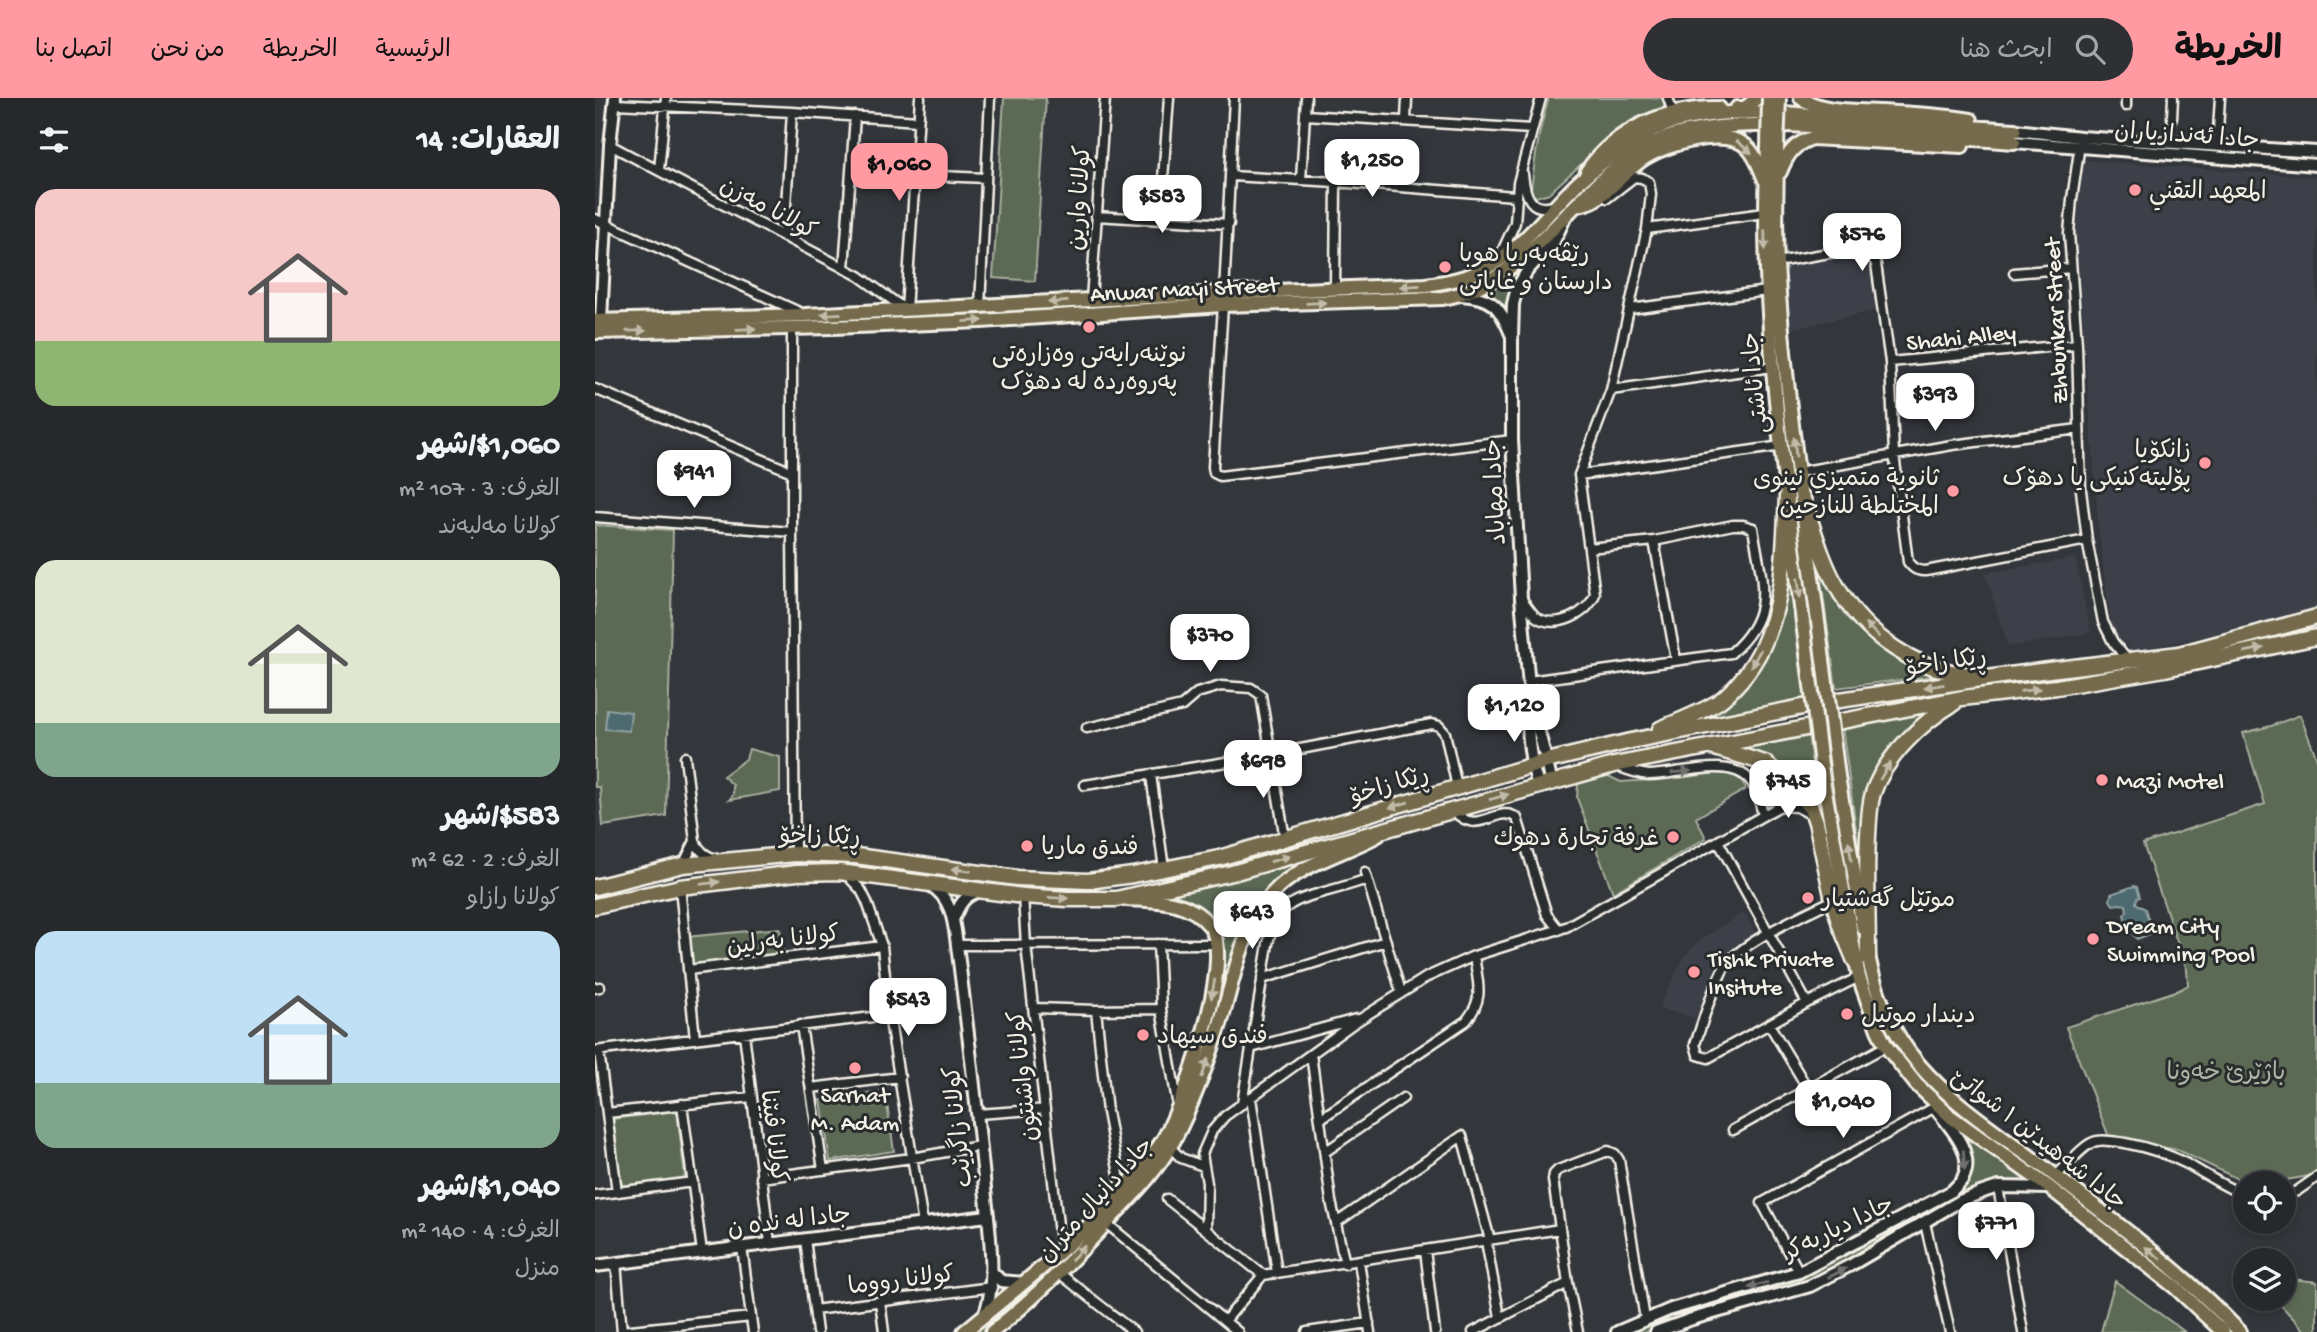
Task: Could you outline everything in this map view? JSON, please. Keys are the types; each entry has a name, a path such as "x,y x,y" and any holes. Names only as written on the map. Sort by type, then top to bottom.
{"highway":[{"path":"1631,741 1720,701 1752,667 1772,627 1779,601 1787,497"},
{"path":"1803,499 1836,585 1861,619 1884,642 1907,656 1939,668 1963,674 2001,676"},
{"name":"ڕێکا زاخۆ","path":"595,887 683,865 795,854 856,856 1017,878 1088,881 1219,858 1547,761 1631,741 1833,701 2001,676 2179,654 2317,617"},
{"name":"ڕێکا زاخۆ","path":"595,906 680,887 797,873 845,873 1023,896 1117,898 1232,873 1614,765 1962,698 2057,687 2165,669 2317,636"},
{"path":"1862,960 1873,794 1884,771 1909,738 1933,715 1962,698"},
{"path":"1706,746 1765,763 1804,799 1816,822 1840,925 1862,960"}],"main road":[{"path":"1580,182 1598,154 1638,126 1673,112 1697,108 1745,108 1757,98"},
{"name":"جادا ئاشتی","path":"1769,98 1771,181 1782,332 1838,776"},
{"name":"جادا ئاشتی","path":"1772,147 1779,98"},
{"path":"1801,98 1830,108 1979,121 2015,136"},
{"path":"598,320 615,101"},
{"name":"جادا ئەندازیاران","path":"1717,121 2015,136 2317,165"},
{"name":"Anwar Mayi Street","path":"595,332 805,315 1091,300 1442,298 1461,295 1507,270 1567,208 1580,182 1635,139 1673,123 1717,121"},
{"name":"Anwar Mayi Street","path":"598,320 792,327 981,321 1335,289 1456,281 1496,262 1618,165 1644,148 1717,121"},
{"path":"1567,208 1592,201 1630,168 1652,154 1677,144 1704,139 1730,139 1744,144 1771,181 1793,148 1812,138 1977,146 2015,136"},
{"name":"جادا ئەندازیاران","path":"2080,142 2317,152"},
{"name":"جادا ئاشتی","path":"1771,181 1765,213 1772,367 1823,780"},
{"name":"جادا مهاباد","path":"1545,784 1547,761 1530,697 1521,598 1512,440 1513,304 1517,288 1527,271 1554,241 1567,208"},
{"path":"1461,295 1481,296 1492,303 1498,308 1512,337"},
{"path":"1530,697 1528,718 1532,766 1545,784"},
{"name":"جادا شەهیدێن ١ شواتێ","path":"1838,776 1862,960 1859,978 1886,1046 1916,1084 1976,1137 2053,1182 2167,1264 2240,1332"},
{"name":"جادا شەهیدێن ١ شواتێ","path":"1823,780 1862,960 1890,1024 1907,1050 1929,1077 1958,1105 2053,1182 2223,1332"},
{"name":"جادا دانيال متران","path":"964,1332 1061,1252 1122,1190 1163,1141 1183,1111 1207,1065 1243,943 1254,920 1273,893 1300,872 1395,826"},
{"name":"كولانا زاگرێب","path":"928,884 946,899 957,945 978,1114 987,1216 992,1287 984,1315"},
{"path":"953,920 963,900 971,893 980,891"},
{"path":"1117,898 1171,901 1195,911 1212,928 1217,944"},
{"name":"جادا دانيال متران","path":"992,1332 1059,1273 1146,1181 1170,1147 1183,1111 1209,1014 1217,969 1217,944"},
{"name":"جادا دیاربه‌كر","path":"1617,1332 1671,1309 1799,1272 1952,1191 1963,1179 1967,1164 1963,1147 1916,1084"},
{"name":"جادا دیاربه‌كر","path":"1656,1332 1692,1319 1810,1286 1891,1243 1960,1201 1998,1187 2053,1182"},
{"name":"جادا له نده ن","path":"595,1266 987,1216"},
{"path":"1883,1229 1891,1243"},
{"path":"991,1271 1001,1281 1024,1283"}],"street":[{"path":"756,98 756,110"},
{"path":"906,310 920,98"},
{"path":"980,306 990,98"},
{"name":"کولانا وارین","path":"1091,300 1105,98"},
{"path":"1160,220 1169,98"},
{"path":"1234,98 1214,473 1220,476 1512,440"},
{"path":"1301,180 1306,98"},
{"path":"1406,120 1408,98"},
{"path":"1496,262 1515,223 1515,197 1541,98"},
{"path":"1668,98 1673,112"},
{"path":"2172,118 2173,98"},
{"path":"2217,146 2220,98"},
{"path":"615,101 665,102 918,121"},
{"path":"659,170 665,102"},
{"path":"784,237 792,112"},
{"path":"1305,115 1531,129"},
{"path":"844,268 855,116"},
{"name":"Zhbunkar Street","path":"2080,142 2069,233 2077,344 2078,429 2087,540 2103,622 2113,642 2129,662"},
{"name":"کولانا مەزن","path":"610,145 844,268 876,287 906,310"},
{"path":"1523,167 1524,188 1530,201 1543,207 1567,208"},
{"path":"915,175 986,178"},
{"path":"1231,176 1515,197"},
{"path":"1521,598 1536,616 1545,620 1571,617 1585,610 1593,602 1595,594 1579,475 1611,390 1647,229 1651,194 1649,183 1635,177 1600,203 1592,201"},
{"path":"1335,289 1336,182"},
{"path":"1647,229 1765,213"},
{"path":"1096,216 1229,224"},
{"path":"595,219 805,315"},
{"path":"1777,262 1867,249 1876,264 1890,362 1894,454 1908,562 1918,571 2087,540"},
{"path":"2014,273 2071,268"},
{"path":"1630,309 1767,291"},
{"path":"792,327 795,854"},
{"name":"Shahi Alley","path":"1890,362 2077,344"},
{"path":"1611,390 1772,367"},
{"path":"595,389 792,472"},
{"path":"1798,471 1997,438 2078,429"},
{"path":"1579,475 1782,446"},
{"path":"595,517 792,532"},
{"path":"1529,681 1731,653 1757,622 1764,597 1753,528 1734,525 1654,541 1589,548"},
{"path":"1654,541 1676,660"},
{"path":"1087,728 1182,706 1196,692 1221,686 1251,688 1261,695 1285,839"},
{"path":"1085,785 1436,725 1445,733 1457,787"},
{"path":"685,757 695,841 699,849 710,858 727,860"},
{"path":"1614,765 1650,775 1724,768 1737,770 1748,777 1755,788 1763,815"},
{"path":"1151,775 1164,869"},
{"path":"1206,1230 1207,1183 1203,1148 1215,1125 1363,1017 1427,976 1474,956 1559,930 1780,806 1805,810 1816,822"},
{"path":"1453,810 1459,818 1468,822 1508,814 1517,818 1547,915 1559,930"},
{"path":"683,865 695,841"},
{"path":"1718,841 1807,1003"},
{"path":"845,873 861,890 882,946 889,1015 923,1224"},
{"path":"1242,1104 1269,935 1275,920 1284,909 1303,898 1366,876 1401,992"},
{"path":"680,887 695,1039"},
{"name":"كولانا واشنتون","path":"1023,896 1026,945 1061,1252"},
{"path":"1833,901 1768,933 1732,958 1724,967 1695,1044 1698,1055 1708,1058 1807,1003 1859,978"},
{"path":"1262,979 1385,941"},
{"path":"1158,944 1161,1009 1183,1111"},
{"path":"957,945 1217,944"},
{"name":"كولانا بەرلین","path":"688,970 882,946"},
{"path":"1320,1119 1466,1021 1475,1011 1479,1000 1474,956"},
{"path":"1035,1008 1161,1009"},
{"path":"1095,1010 1107,1112 1122,1190"},
{"path":"617,1192 597,1051 889,1015"},
{"path":"1251,1048 1363,1017"},
{"path":"1769,1024 1808,1089"},
{"path":"801,1026 823,1170"},
{"name":"كولانا ڤیێنا","path":"744,1033 770,1243"},
{"path":"1733,1130 1886,1046"},
{"path":"1311,1055 1336,1223 1345,1264"},
{"path":"811,1088 900,1077"},
{"path":"607,1114 751,1097"},
{"path":"1251,1098 1277,1273"},
{"path":"1325,1152 1403,1098"},
{"path":"682,1104 702,1252"},
{"path":"1799,1272 1762,1203 1935,1107"},
{"path":"978,1114 1045,1109"},
{"path":"1336,1223 1462,1136 1488,1240 1500,1317"},
{"path":"2053,1182 2088,1145 2098,1140 2141,1146 2165,1154 2233,1190"},
{"path":"761,1178 980,1146"},
{"path":"1170,1147 1188,1161 1203,1166"},
{"path":"1579,1332 1568,1283 1553,1180 1558,1170 1608,1151 1615,1154 1619,1160 1645,1319"},
{"path":"2296,1191 2317,1177"},
{"path":"595,1195 693,1182"},
{"path":"1998,1187 2023,1332"},
{"path":"1167,1199 1263,1275"},
{"path":"1107,1223 1238,1332"},
{"path":"1925,1223 1950,1332"},
{"path":"1225,1321 1263,1275 1560,1229"},
{"path":"805,1239 817,1332"},
{"path":"742,1247 753,1332"},
{"path":"1425,1250 1435,1332"},
{"path":"1309,1332 1370,1327 1359,1262"},
{"path":"615,1263 622,1331 685,1328 751,1317"},
{"path":"1059,1273 1134,1332"},
{"path":"1473,1332 1568,1283"},
{"name":"كولانا رووما","path":"814,1310 992,1287"},
{"path":"880,1301 884,1332"}],"shaded area":[{"name":"زانکۆیا پۆلیتەکنیکی یا دهۆک","path":"2084,160 2317,177 2317,611 2269,625 2132,650 2112,633 2099,532 2076,233"},
{"path":"1867,254 1877,310 1788,330 1785,265"},
{"path":"2075,558 2091,633 2008,647 1985,573"},
{"name":"Tishk Private Insitute","path":"1744,912 1756,933 1717,963 1695,1018 1659,1008 1682,960 1696,943"}],"green space":[{"path":"1004,98 1046,98 1035,281 993,278"},
{"path":"1549,98 1666,98 1667,102 1663,108 1623,127 1549,193 1536,197 1531,190 1540,132"},
{"path":"1552,237 1521,271 1503,310 1493,297 1477,292"},
{"path":"595,525 673,530 666,816 603,826 600,787 595,787"},
{"path":"1791,560 1806,698 1706,719 1748,680 1772,644 1783,614"},
{"path":"1819,567 1834,599 1874,642 1909,667 1941,675 1836,688"},
{"path":"1931,709 1909,729 1883,760 1861,865 1842,727"},
{"name":"باژێرێ خه‌ونا","path":"2300,715 2317,759 2317,1170 2309,1176 2296,1178 2296,1171 2233,1171 2233,1177 2178,1150 2109,1137 2066,1027 2188,985 2187,970 2143,844 2265,804 2243,733"},
{"path":"1808,733 1819,816 1803,793 1775,764 1739,745"},
{"path":"749,749 780,757 780,791 729,800 733,795 733,785 723,776 746,759"},
{"path":"1717,773 1735,776 1746,789 1696,818 1706,838 1613,893 1577,798 1578,783 1604,774 1621,782"},
{"path":"1336,849 1293,872 1247,922 1233,954 1195,1084 1222,968 1199,909 1185,900 1156,897"},
{"path":"780,928 783,958 688,970 686,937"},
{"path":"885,1091 894,1151 830,1161 821,1100"},
{"path":"1935,1107 2050,1188 1983,1192 1810,1286 1656,1332 1617,1332 1799,1272 1952,1191 1967,1164"},
{"path":"677,1111 685,1178 620,1186 611,1119"},
{"path":"1140,1185 990,1332 967,1332"},
{"path":"2296,1279 2317,1282 2317,1332 2306,1332 2286,1311 2296,1311"},
{"path":"2115,1281 2185,1332 2101,1332"}],"water":[{"path":"607,709 631,712 629,731 605,729"},
{"path":"2137,887 2140,897 2136,903 2145,909 2151,927 2150,934 2137,939 2129,930 2124,915 2127,911 2126,905 2113,905 2110,900 2111,894"}],"place":[{"name":"المعهد التقني","path":"2135,190"},
{"name":"رێڤەبەريا ھوبا دارستان و غاباتى","path":"1445,267"},
{"name":"نوێنەرایەتی وەزارەتی پەروەردە لە دهۆک","path":"1089,327"},
{"name":"زانکۆیا پۆلیتەکنیکی یا دهۆک","path":"2205,463"},
{"name":"ثانوية متميزي نينوى المختلطة للنازحين","path":"1953,491"},
{"name":"Mazi Motel","path":"2102,780"},
{"name":"غرفة تجارة دهوك","path":"1673,837"},
{"name":"فندق ماريا","path":"1027,846"},
{"name":"موتێل گەشتیار","path":"1808,898"},
{"name":"Dream City Swimming Pool","path":"2093,939"},
{"name":"Tishk Private Insitute","path":"1694,972"},
{"name":"ديندار موتيل","path":"1847,1014"},
{"name":"فندق سيهاد","path":"1143,1035"},
{"name":"Sarhat M. Adam","path":"855,1068"}]}
